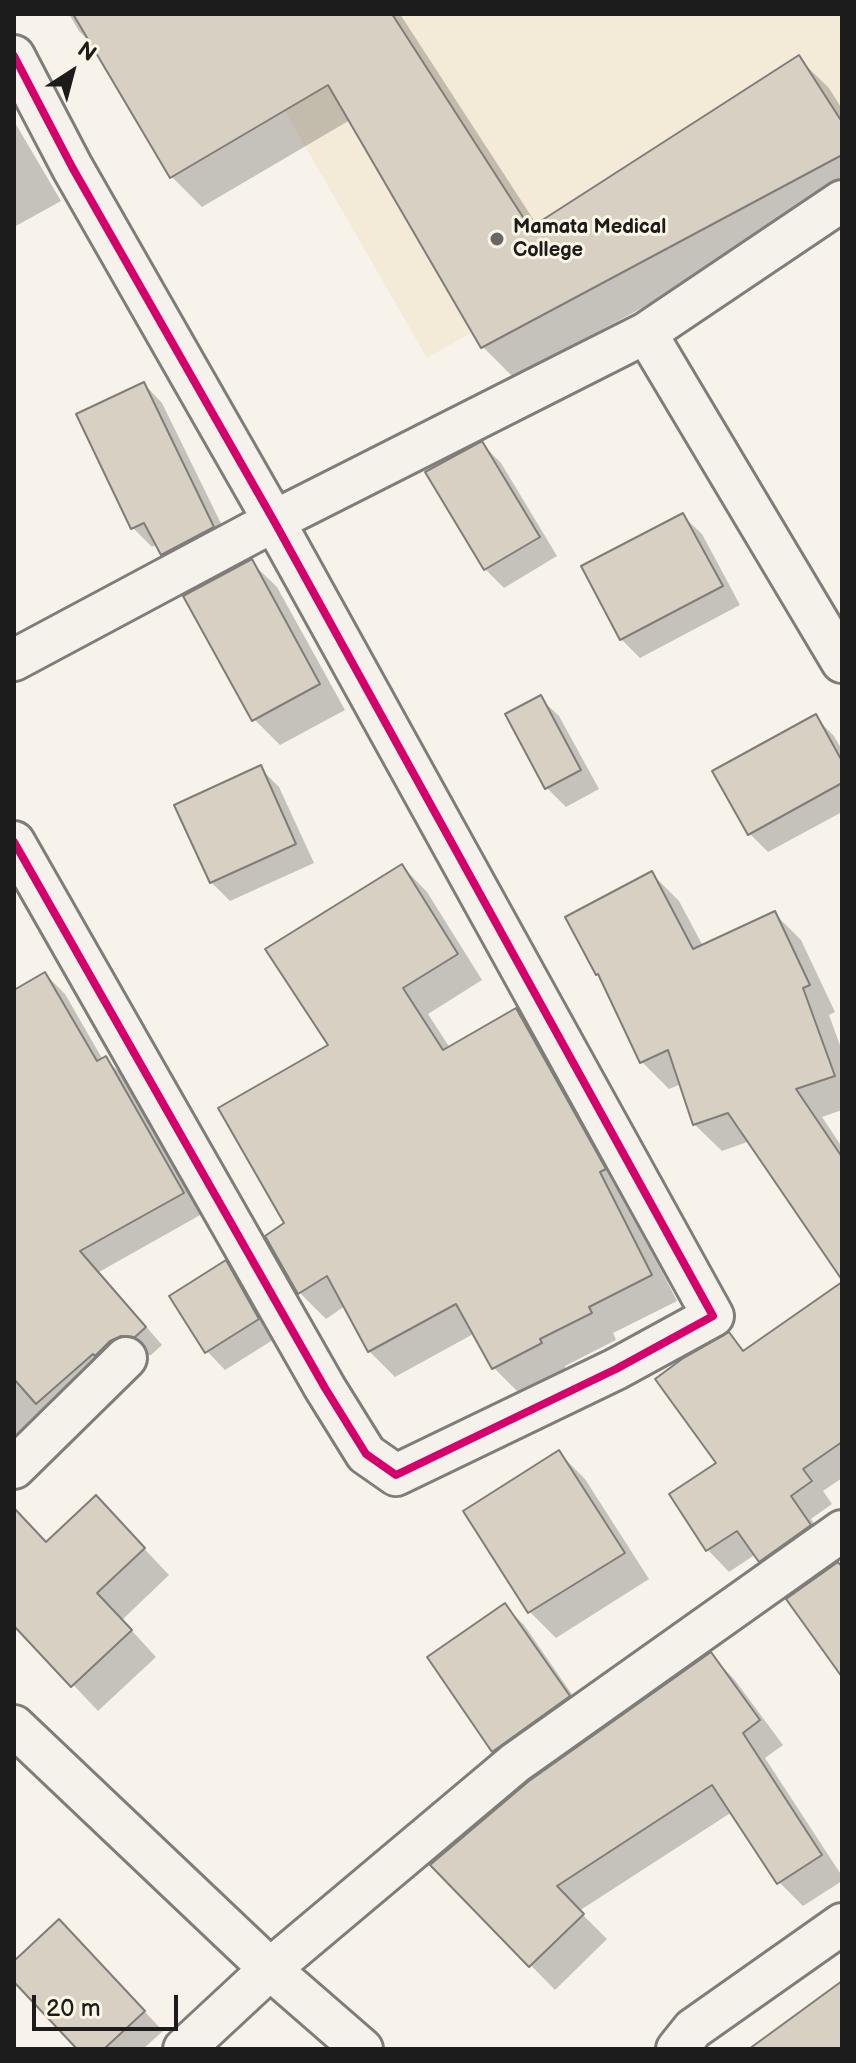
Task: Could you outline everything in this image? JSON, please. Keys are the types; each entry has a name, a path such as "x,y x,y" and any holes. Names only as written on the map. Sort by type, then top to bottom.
{"street":[{"path":"14,56 72,167 274,521 713,1316 616,1369 396,1475 366,1454 325,1388 14,842"},
{"path":"14,660 274,521 646,333 842,201"},
{"path":"646,333 842,662"},
{"path":"14,1468 126,1358"},
{"path":"184,2049 270,1969 515,1763 842,1531"},
{"path":"14,1726 270,1969 362,2049"},
{"path":"677,2049 693,2029 842,1924"}],"shaded area":[{"name":"Mamata Medical College","path":"229,14 842,14 842,121 427,358"}],"building":[{"path":"73,14 392,14 530,228 799,55 842,122 842,155 481,348 328,85 170,178"},
{"path":"144,382 214,527 161,555 144,523 131,529 76,414"},
{"path":"482,441 540,537 484,570 425,472"},
{"path":"683,513 723,586 620,640 581,566"},
{"path":"252,559 320,684 252,721 183,596"},
{"path":"541,695 581,770 545,789 505,714"},
{"path":"816,714 842,761 842,783 748,835 712,771"},
{"path":"261,765 296,844 210,883 174,805"},
{"path":"402,864 458,954 403,988 443,1050 516,1008 606,1169 600,1172 652,1275 589,1307 592,1313 540,1339 542,1343 492,1369 456,1304 368,1352 327,1276 298,1294 265,1236 284,1223 218,1108 328,1045 265,949"},
{"path":"652,871 693,949 775,911 810,985 803,988 835,1076 796,1089 842,1157 842,1280 728,1113 693,1125 668,1050 640,1063 598,974 565,917"},
{"path":"45,972 97,1061 106,1056 184,1193 80,1251 146,1327 135,1337 121,1336 110,1341 36,1404 14,1379 14,990"},
{"path":"226,1260 259,1319 205,1353 169,1296"},
{"path":"842,1282 842,1442 803,1469 812,1481 791,1496 811,1525 759,1562 737,1531 706,1551 669,1494 716,1463 655,1379 682,1359 729,1332 743,1351"},
{"path":"559,1450 625,1553 528,1613 463,1511"},
{"path":"96,1495 145,1548 97,1593 132,1630 71,1687 14,1626 14,1508 46,1542"},
{"path":"838,1562 842,1567 842,1677 786,1599"},
{"path":"505,1603 570,1696 492,1752 427,1657"},
{"path":"711,1652 760,1720 743,1733 822,1855 777,1884 712,1785 557,1886 584,1914 529,1967 430,1865 529,1781"},
{"path":"59,1919 145,2011 104,2049 77,2049 14,1982 14,1961"},
{"path":"842,1981 842,2049 749,2049"}],"cycle path":[{"path":"14,56 72,167 274,521 713,1316 616,1369 396,1475 366,1454 325,1388 14,842"}],"place":[{"name":"Mamata Medical College","path":"497,239"}]}
